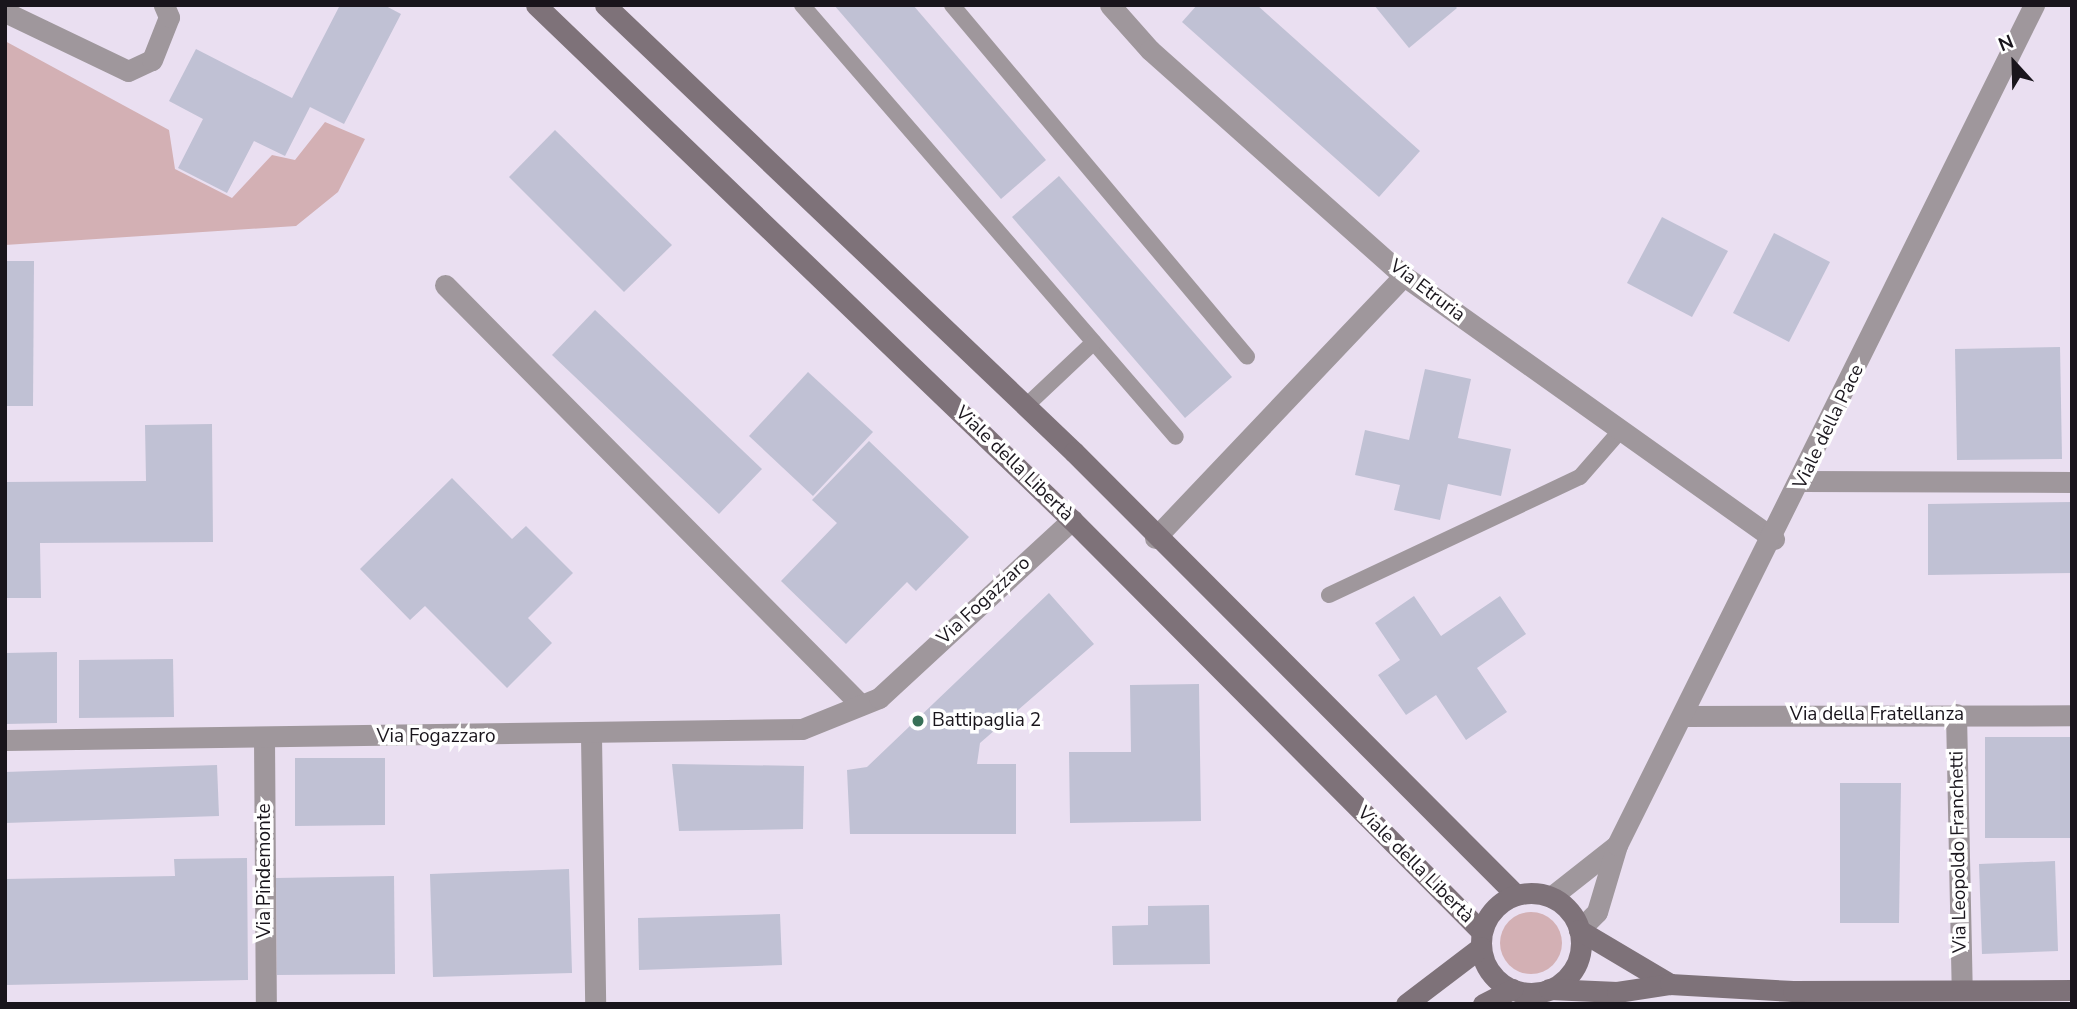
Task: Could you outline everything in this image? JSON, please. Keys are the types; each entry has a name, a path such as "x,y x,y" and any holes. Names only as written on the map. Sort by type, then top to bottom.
{"street":[{"path":"5,12 128,71 152,60 169,17 164,5"},
{"name":"Viale della Libertà","path":"536,5 1072,520 1481,939"},
{"path":"605,5 1026,406 1155,538 1516,895"},
{"name":"Via Etruria","path":"1110,5 1150,50 1404,276 1774,539"},
{"name":"Viale della Pace","path":"1579,930 1597,912 1617,845 1803,481 2034,5"},
{"path":"1155,538 1404,276"},
{"path":"445,285 861,705"},
{"path":"1803,481 2072,482"},
{"name":"Via Fogazzaro","path":"5,740 591,736 802,729 879,698 1072,520"},
{"name":"Via Leopoldo Franchetti","path":"1956,714 1962,990"},
{"name":"Via della Fratellanza","path":"1683,716 2072,715"},
{"path":"591,736 595,1004"},
{"name":"Via Pindemonte","path":"264,738 266,1004"},
{"name":"Viale della Pace","path":"1551,897 1617,845"},
{"path":"1406,1004 1481,939 1494,909 1516,895 1551,897 1579,930 1670,984"},
{"path":"1549,989 1572,972 1579,930"},
{"path":"1481,939 1491,973 1513,989"},
{"path":"1483,1004 1513,989 1634,991 1670,984 2072,990"}],"lane":[{"path":"802,5 1177,437"},
{"path":"952,5 1247,356"},
{"path":"1026,406 1094,342"},
{"path":"1329,595 1580,477 1621,430"}],"shaded area":[{"path":"5,41 169,130 175,169 232,198 272,155 295,160 325,122 365,139 338,192 296,226 5,245"},
{"path":"1531,912 1553,921 1562,943 1553,965 1531,974 1509,965 1500,943 1509,921"}],"building":[{"path":"340,5 384,5 401,14 344,124 310,107 285,156 254,141 227,193 178,168 203,119 169,101 196,49 292,98"},
{"path":"834,5 913,5 1046,160 1001,199"},
{"path":"1197,5 1257,5 1420,151 1379,197 1182,22"},
{"path":"1374,5 1454,5 1457,8 1409,48"},
{"path":"555,130 672,245 624,292 509,177"},
{"path":"1059,176 1232,377 1185,418 1012,217"},
{"path":"1662,217 1728,251 1692,317 1627,283"},
{"path":"1774,233 1830,262 1789,342 1733,313"},
{"path":"5,261 34,261 33,406 5,406"},
{"path":"595,310 762,469 719,514 552,355"},
{"path":"2060,347 2062,459 1957,460 1955,349"},
{"path":"1425,369 1471,379 1458,438 1511,449 1501,496 1448,484 1440,520 1394,510 1400,485 1355,475 1365,430 1409,440"},
{"path":"808,372 873,432 813,496 749,436"},
{"path":"212,424 213,542 40,543 41,598 5,598 5,482 146,481 145,425"},
{"path":"869,441 969,537 916,591 907,582 846,644 781,581 837,523 812,500"},
{"path":"452,478 512,539 526,526 573,573 528,618 552,643 507,688 425,606 410,620 360,569"},
{"path":"2072,502 2072,573 1928,575 1928,504"},
{"path":"1049,593 1094,644 980,743 977,764 1016,764 1016,834 850,834 847,770 867,767"},
{"path":"1414,596 1441,636 1500,596 1526,634 1477,668 1507,712 1466,740 1436,695 1406,715 1378,675 1400,660 1375,623"},
{"path":"57,652 57,723 5,724 5,653"},
{"path":"173,659 174,717 79,718 79,660"},
{"path":"1199,684 1201,821 1070,823 1069,752 1131,752 1130,685"},
{"path":"1985,737 2072,737 2072,838 1985,838"},
{"path":"295,758 385,758 385,825 295,826"},
{"path":"672,764 804,766 803,829 679,831"},
{"path":"217,765 219,816 5,823 5,772"},
{"path":"1840,783 1901,783 1899,923 1840,923"},
{"path":"247,858 248,980 5,985 5,879 175,876 174,859"},
{"path":"2055,861 2058,951 1982,954 1979,864"},
{"path":"569,869 572,973 433,977 430,874"},
{"path":"394,876 395,974 277,975 276,878"},
{"path":"1209,905 1210,964 1113,965 1112,926 1148,925 1148,906"},
{"path":"780,914 782,965 639,970 638,918"}],"place":[{"name":"Battipaglia 2","path":"918,721"}]}
